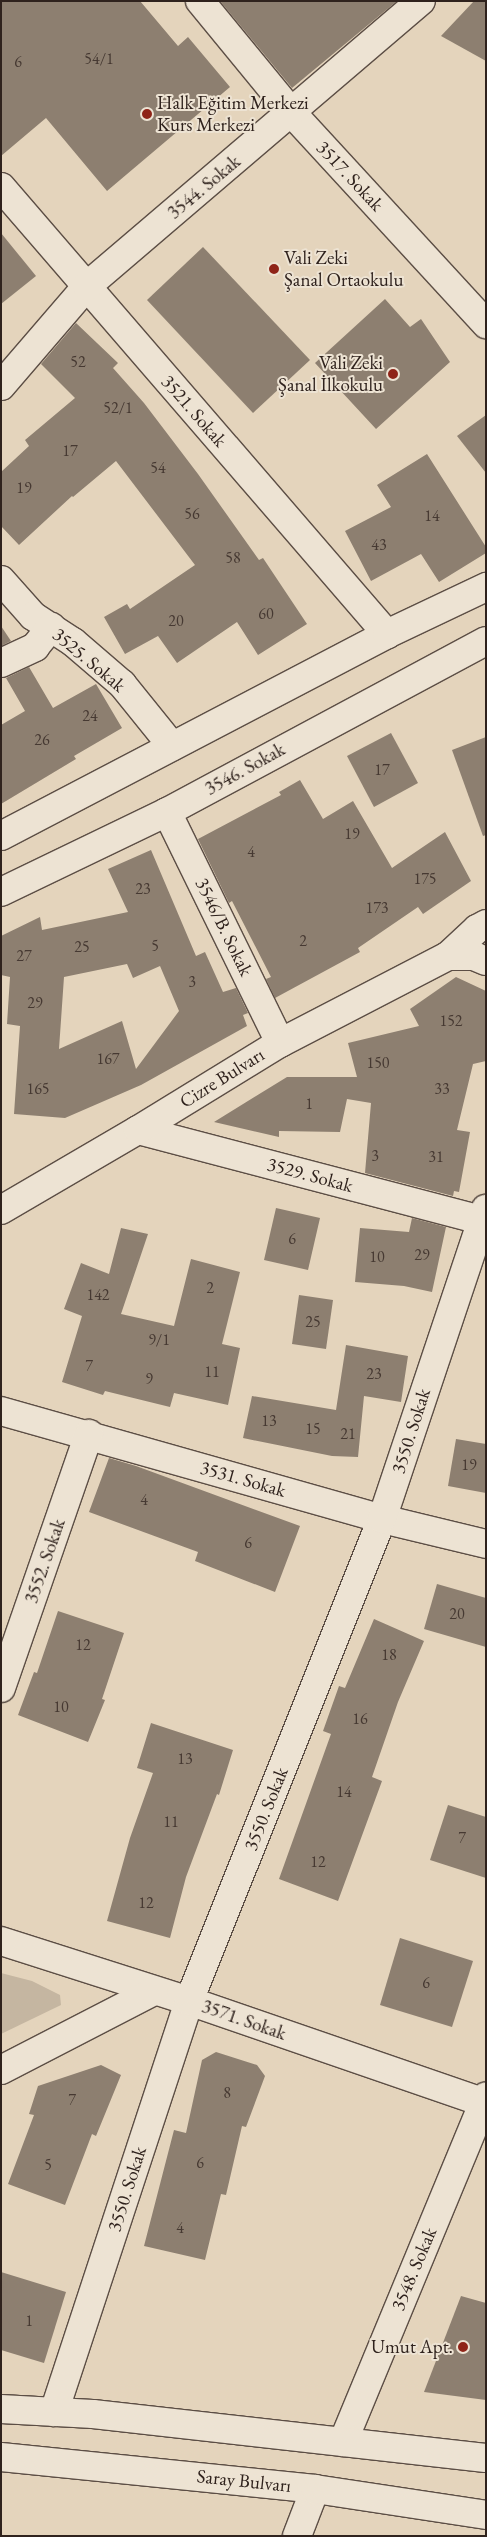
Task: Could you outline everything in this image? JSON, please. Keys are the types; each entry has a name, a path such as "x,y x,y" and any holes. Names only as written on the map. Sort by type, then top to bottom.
{"street":[{"name":"3517. Sokak","path":"200,1 292,113 486,324"},
{"name":"3544. Sokak","path":"1,386 87,286 421,1"},
{"name":"3521. Sokak","path":"1,188 387,634"},
{"name":"3525. Sokak","path":"1,580 33,616 73,642 122,684 172,746"},
{"path":"1,836 387,634 486,587"},
{"path":"1,663 35,647 50,628"},
{"name":"3546. Sokak","path":"1,892 167,812 486,641"},
{"name":"3546/B. Sokak","path":"167,812 280,1043"},
{"path":"448,956 477,929 486,924"},
{"path":"448,956 474,956 486,961"},
{"name":"Cizre Bulvarı","path":"1,1210 138,1130 280,1043 448,956"},
{"name":"3529. Sokak","path":"138,1130 484,1214"},
{"name":"3550. Sokak","path":"54,2412 189,2001 382,1520 484,1214"},
{"name":"3531. Sokak","path":"1,1411 89,1434 382,1520 486,1544"},
{"name":"3552. Sokak","path":"1,1688 89,1434"},
{"name":"3571. Sokak","path":"1,1941 189,2001 485,2100"},
{"path":"1,2070 154,1990"},
{"name":"3548. Sokak","path":"343,2442 485,2100"},
{"path":"1,2409 93,2414 486,2458"},
{"name":"Saray Bulvarı","path":"1,2457 315,2489 486,2515"},
{"path":"297,2536 315,2489"}],"shaded area":[{"path":"1,1973 32,1981 60,1995 61,2005 1,2034"}],"building":[{"path":"1,1 140,1 178,46 188,37 230,87 107,191 46,118 1,156"},
{"path":"220,1 397,1 292,88"},
{"path":"474,1 486,1 486,61 441,36"},
{"path":"1,233 36,276 1,304"},
{"path":"203,247 310,360 253,413 147,300"},
{"path":"385,299 410,327 421,319 450,362 376,429 315,363"},
{"path":"76,323 118,363 113,368 144,403 198,474 259,560 263,558 307,624 258,655 237,622 177,663 158,636 125,654 104,617 127,604 130,609 195,565 116,461 72,496 19,545 1,526 1,472 29,446 25,440 75,398 41,364"},
{"path":"486,415 486,473 457,436"},
{"path":"427,454 486,547 486,553 439,582 421,554 371,581 345,531 391,507 377,485"},
{"path":"1,626 11,641 1,646"},
{"path":"29,667 53,708 96,684 122,728 74,756 76,759 1,804 1,725 25,711 6,678"},
{"path":"391,733 418,783 374,807 347,756"},
{"path":"486,737 486,835 483,836 452,750"},
{"path":"300,780 323,819 353,801 392,868 445,832 471,881 423,914 418,907 358,948 360,952 275,998 266,979 271,977 232,901 229,903 198,839 281,795 279,792"},
{"path":"151,850 196,956 205,952 223,992 236,988 248,1013 243,1015 247,1026 141,1085 65,1118 14,1114 20,1026 7,1024 10,977 1,975 1,936 40,917 42,930 128,912 108,869","holes":["127,964 133,978 160,966 179,1011 136,1069 122,1021 59,1049 64,977"]},
{"path":"456,977 486,991 486,1061 473,1064 457,1130 470,1132 459,1192 454,1191 453,1196 365,1173 371,1103 347,1099 340,1132 279,1131 279,1137 214,1122 287,1077 357,1077 348,1043 419,1026 410,1009"},
{"path":"276,1208 320,1218 308,1270 264,1260"},
{"path":"412,1218 446,1227 432,1292 404,1286 355,1282 360,1228 409,1232"},
{"path":"121,1228 148,1234 121,1314 174,1326 191,1259 240,1272 222,1344 240,1348 228,1405 174,1393 170,1407 105,1391 103,1395 62,1382 82,1316 64,1309 81,1263 109,1274"},
{"path":"299,1295 333,1300 326,1349 292,1344"},
{"path":"346,1345 408,1356 401,1402 364,1396 358,1457 332,1456 243,1438 252,1396 336,1410"},
{"path":"456,1439 486,1444 486,1493 448,1486"},
{"path":"109,1458 136,1466 300,1526 275,1592 195,1561 198,1552 89,1512"},
{"path":"437,1584 486,1598 486,1647 424,1629"},
{"path":"58,1611 124,1633 102,1699 105,1700 88,1742 18,1715 34,1672 37,1673"},
{"path":"374,1619 424,1641 398,1702 372,1777 382,1781 338,1901 279,1879 331,1734 323,1731 339,1686 345,1688"},
{"path":"151,1723 233,1750 219,1795 217,1794 186,1877 170,1938 107,1921 130,1838 153,1773 137,1768"},
{"path":"448,1805 486,1817 486,1878 430,1860"},
{"path":"400,1938 473,1961 452,2027 380,2005"},
{"path":"216,2052 257,2065 265,2076 246,2127 242,2126 226,2195 221,2194 205,2260 144,2246 174,2130 186,2133 202,2060"},
{"path":"101,2065 121,2075 96,2136 92,2134 65,2205 8,2184 34,2115 29,2114 38,2086"},
{"path":"1,2272 66,2292 44,2363 1,2350"},
{"name":"Umut Apt.","path":"461,2296 486,2303 486,2400 424,2392"}],"place":[{"name":"Halk Eğitim Merkezi Kurs Merkezi","path":"147,114"},
{"name":"Vali Zeki Şanal Ortaokulu","path":"274,269"},
{"name":"Vali Zeki Şanal İlkokulu","path":"393,374"},
{"name":"Umut Apt.","path":"463,2347"}]}
